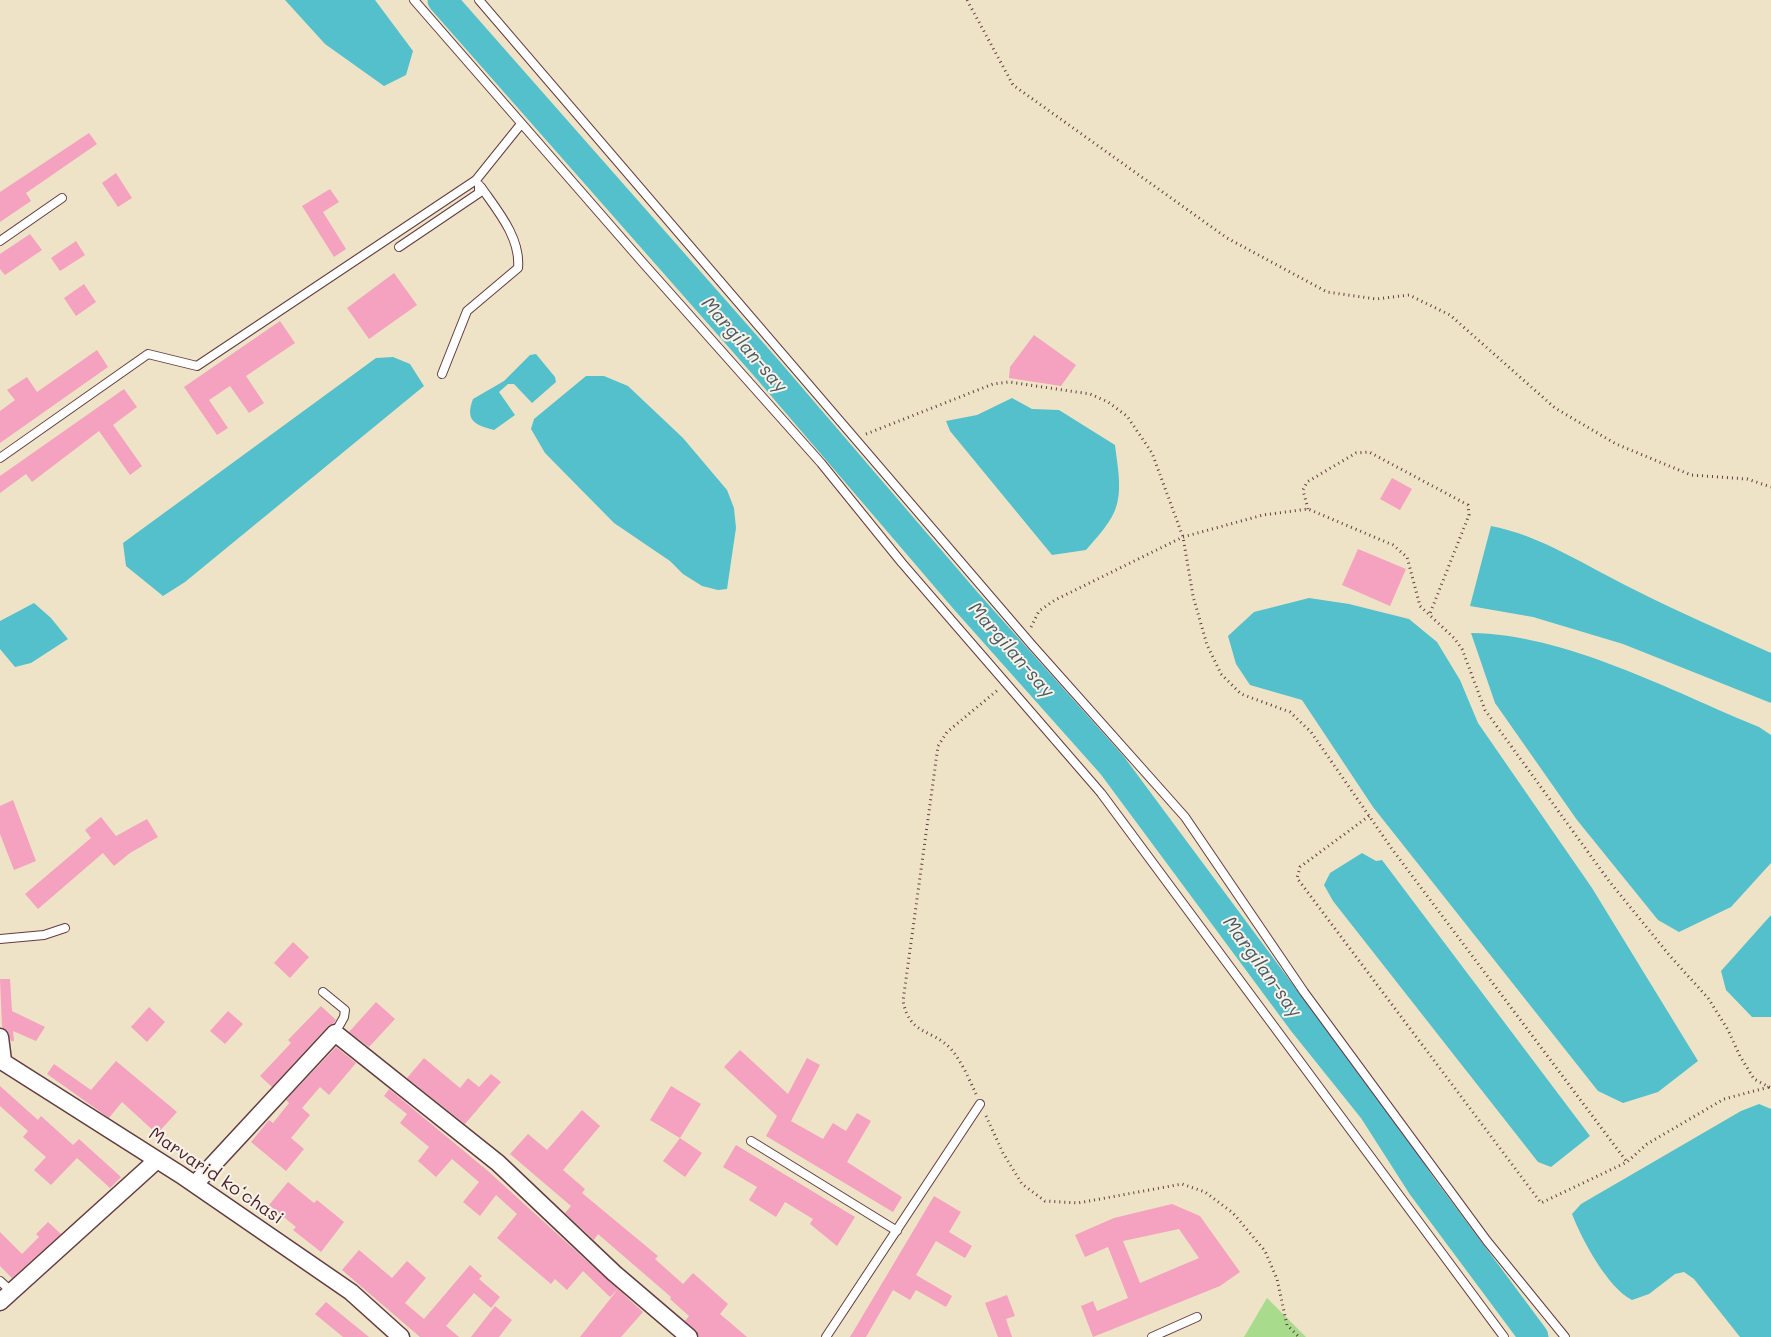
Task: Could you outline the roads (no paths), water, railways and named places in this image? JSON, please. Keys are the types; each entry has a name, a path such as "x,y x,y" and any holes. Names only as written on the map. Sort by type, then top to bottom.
{"street":[{"path":"195,1184 336,1033 498,1163 614,1273 689,1337"},
{"path":"0,1037 1,1060"},
{"name":"Marvarid koʻchasi","path":"1,1060 195,1184 351,1292 401,1337"},
{"path":"4,1291 158,1160"}],"lane":[{"path":"414,0 820,463 1005,684 1101,793 1504,1337"},
{"path":"479,0 1032,645 1185,817 1304,992 1487,1241 1565,1337"},
{"path":"0,458 148,354 197,366 478,183 521,124"},
{"path":"399,247 479,193 478,183"},
{"path":"442,374 466,311 518,268 519,257 507,224 478,183"},
{"path":"0,241 62,198"},
{"path":"0,939 44,935 65,928"},
{"path":"323,992 345,1010 344,1017 336,1033"},
{"path":"826,1337 980,1104"},
{"path":"751,1141 897,1231"},
{"path":"1152,1337 1197,1317"}],"water":[{"path":"285,0 375,0 413,51 406,75 384,86 325,44"},
{"path":"536,354 555,377 556,382 532,403 514,384 508,384 499,392 515,415 494,430 476,424 470,412 473,399 504,381 530,355"},
{"path":"393,357 410,364 424,386 185,582 163,596 126,566 123,543 376,358"},
{"path":"586,376 604,376 628,386 683,438 727,490 734,508 736,528 727,589 718,590 702,586 683,574 670,561 614,523 545,453 531,429 534,419"},
{"path":"1012,398 1032,409 1059,410 1115,445 1119,482 1117,504 1108,523 1086,550 1052,555 950,431 946,421 977,415"},
{"path":"1491,526 1509,530 1546,544 1684,614 1771,653 1771,703 1623,644 1533,617 1470,606"},
{"path":"1309,598 1349,604 1409,619 1437,642 1460,680 1478,723 1592,888 1698,1061 1658,1092 1623,1103 1598,1091 1373,807 1302,700 1250,685 1236,664 1228,636 1254,612"},
{"path":"34,603 51,618 68,639 31,663 15,667 0,649 0,621"},
{"path":"1471,633 1507,636 1544,643 1581,654 1654,682 1759,727 1771,735 1771,863 1731,907 1679,932 1658,920 1577,820 1495,703"},
{"path":"1362,853 1376,861 1382,860 1590,1136 1551,1167 1538,1162 1333,901 1324,885 1330,873"},
{"path":"1771,915 1771,1017 1752,1017 1726,990 1721,971"},
{"path":"1759,1104 1771,1109 1771,1337 1740,1337 1694,1279 1684,1272 1675,1274 1649,1294 1632,1300 1623,1294 1597,1262 1582,1237 1572,1214 1581,1204 1741,1111"}],"waterway":[{"name":"Margilan-say","path":"442,0 768,370 965,600 1112,765 1304,1024 1373,1110 1421,1185 1534,1337"}]}
